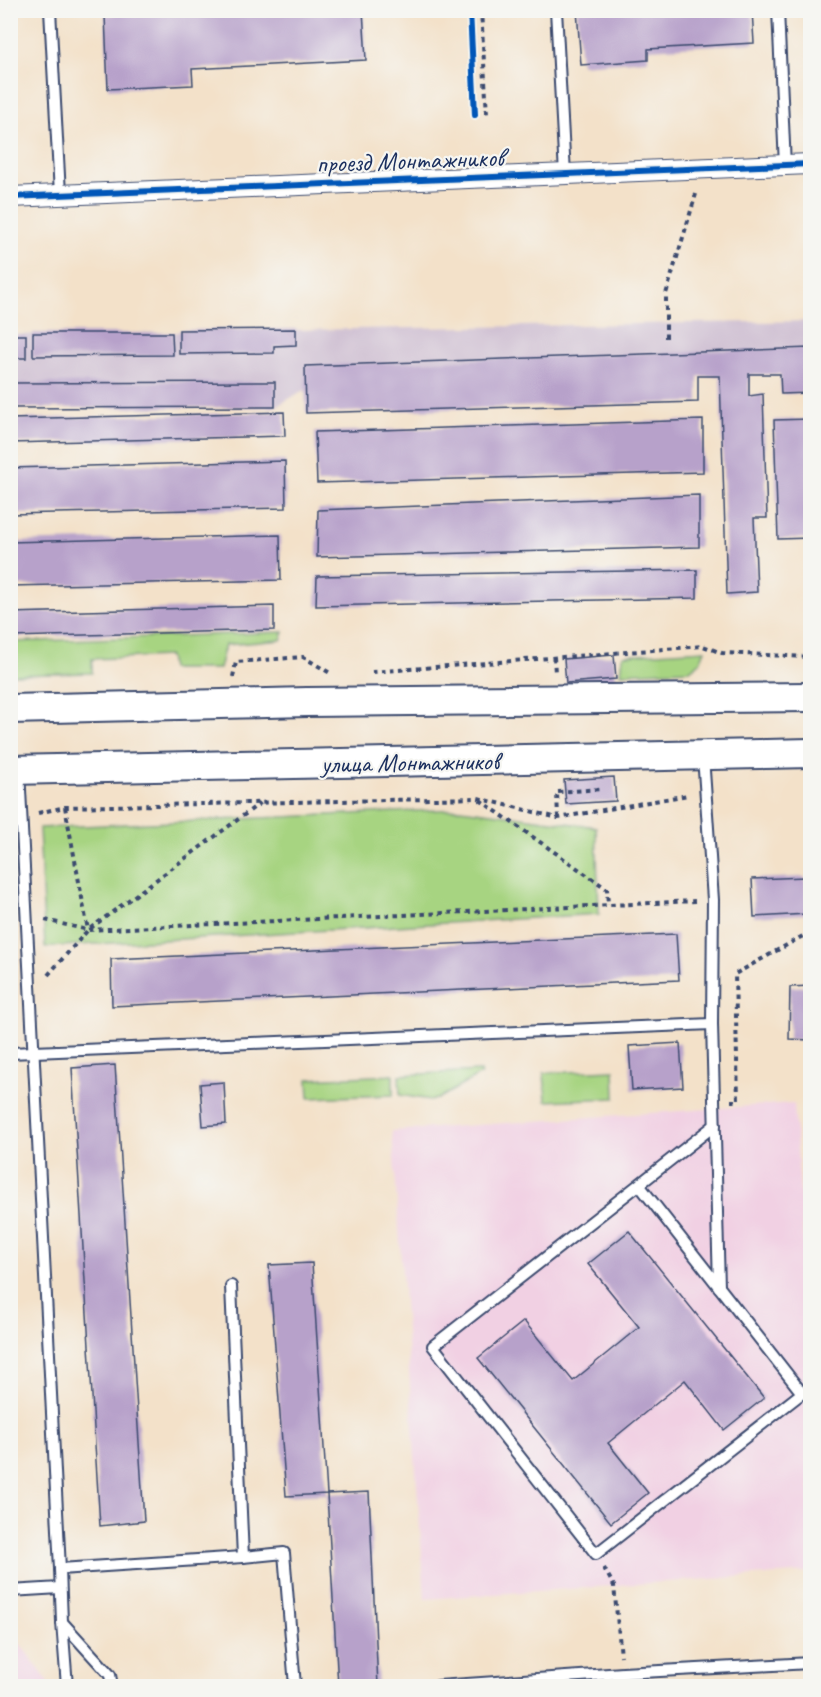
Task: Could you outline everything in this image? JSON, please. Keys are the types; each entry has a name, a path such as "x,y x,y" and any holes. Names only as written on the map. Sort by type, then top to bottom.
{"main road":[{"path":"10,709 295,702 810,697"},
{"name":"улица Монтажников","path":"15,770 810,753"}],"street":[{"name":"проезд Монтажников","path":"10,197 810,164"}],"lane":[{"path":"50,10 60,194"},
{"path":"556,10 565,174"},
{"path":"778,10 785,166"},
{"path":"703,755 713,900 712,1024 719,1287"},
{"path":"15,770 22,817 60,1588 67,1686"},
{"path":"10,1053 712,1024"},
{"path":"640,1186 802,1393 596,1554 433,1346 716,1125"},
{"path":"231,1286 243,1557"},
{"path":"60,1569 284,1553 295,1686"},
{"path":"10,1591 60,1588"},
{"path":"62,1622 110,1675 112,1686"},
{"path":"438,1686 623,1672 810,1663"}],"path":[{"path":"481,10 487,114"},
{"path":"666,338 666,294 696,194"},
{"path":"369,672 703,646 722,653 810,657"},
{"path":"232,686 236,662 303,657 334,675"},
{"path":"554,657 554,673 565,672"},
{"path":"558,818 557,792 602,789"},
{"path":"22,817 65,807 478,798 558,818 706,792"},
{"path":"478,798 607,889 608,905"},
{"path":"43,980 88,930 264,801"},
{"path":"65,807 88,930"},
{"path":"25,912 48,921 88,930 713,900"},
{"path":"715,1101 738,1101 735,974 810,932"},
{"path":"596,1554 614,1586 623,1672"}],"shaded area":[{"path":"810,321 810,373 306,389 275,407 11,408 10,335"},
{"path":"794,1103 810,1334 810,1572 425,1599 392,1131"},
{"path":"10,1630 47,1680 48,1686 11,1686"}],"green space":[{"path":"284,632 281,640 225,645 219,669 171,669 169,656 92,659 92,673 11,675 11,642"},
{"path":"705,650 700,662 690,670 621,673 623,655"},
{"path":"461,809 596,827 599,914 45,947 39,828"},
{"path":"614,1070 615,1098 546,1101 544,1073"},
{"path":"481,1071 481,1074 438,1099 400,1095 399,1075"},
{"path":"393,1075 393,1095 309,1098 308,1079"}],"building":[{"path":"188,10 363,10 366,60 192,69 193,85 108,89 105,15"},
{"path":"577,10 752,10 754,43 648,49 648,60 581,65"},
{"path":"296,329 296,345 274,346 274,353 179,354 179,330"},
{"path":"33,333 172,333 173,355 33,356"},
{"path":"10,335 26,335 26,358 10,358"},
{"path":"810,348 810,393 781,394 780,374 749,374 749,396 763,394 767,518 754,518 757,592 727,594 720,376 698,376 698,402 306,413 305,366"},
{"path":"275,382 275,407 10,408 10,383"},
{"path":"284,412 285,436 10,443 10,419"},
{"path":"810,419 810,538 778,539 774,420"},
{"path":"703,420 703,472 317,483 315,432"},
{"path":"285,461 286,508 10,514 10,468"},
{"path":"699,495 699,547 317,557 318,510"},
{"path":"280,535 281,580 10,586 10,542"},
{"path":"697,570 697,598 316,606 317,576"},
{"path":"274,606 274,630 10,637 10,613"},
{"path":"614,655 616,679 566,683 564,659"},
{"path":"614,777 616,801 566,804 564,780"},
{"path":"805,877 807,914 754,917 752,879"},
{"path":"676,934 679,980 112,1006 111,959"},
{"path":"810,986 810,1040 789,1039 790,987"},
{"path":"680,1043 683,1087 632,1090 629,1046"},
{"path":"115,1065 144,1521 100,1526 72,1068"},
{"path":"224,1082 226,1124 203,1126 200,1084"},
{"path":"629,1231 764,1398 724,1430 685,1380 608,1443 648,1493 611,1523 478,1358 524,1321 573,1381 639,1327 588,1264"},
{"path":"312,1263 327,1494 286,1496 269,1265"},
{"path":"369,1492 378,1686 338,1686 327,1494"}],"cycle path":[{"path":"470,10 475,115"},
{"path":"10,197 810,164"}]}
